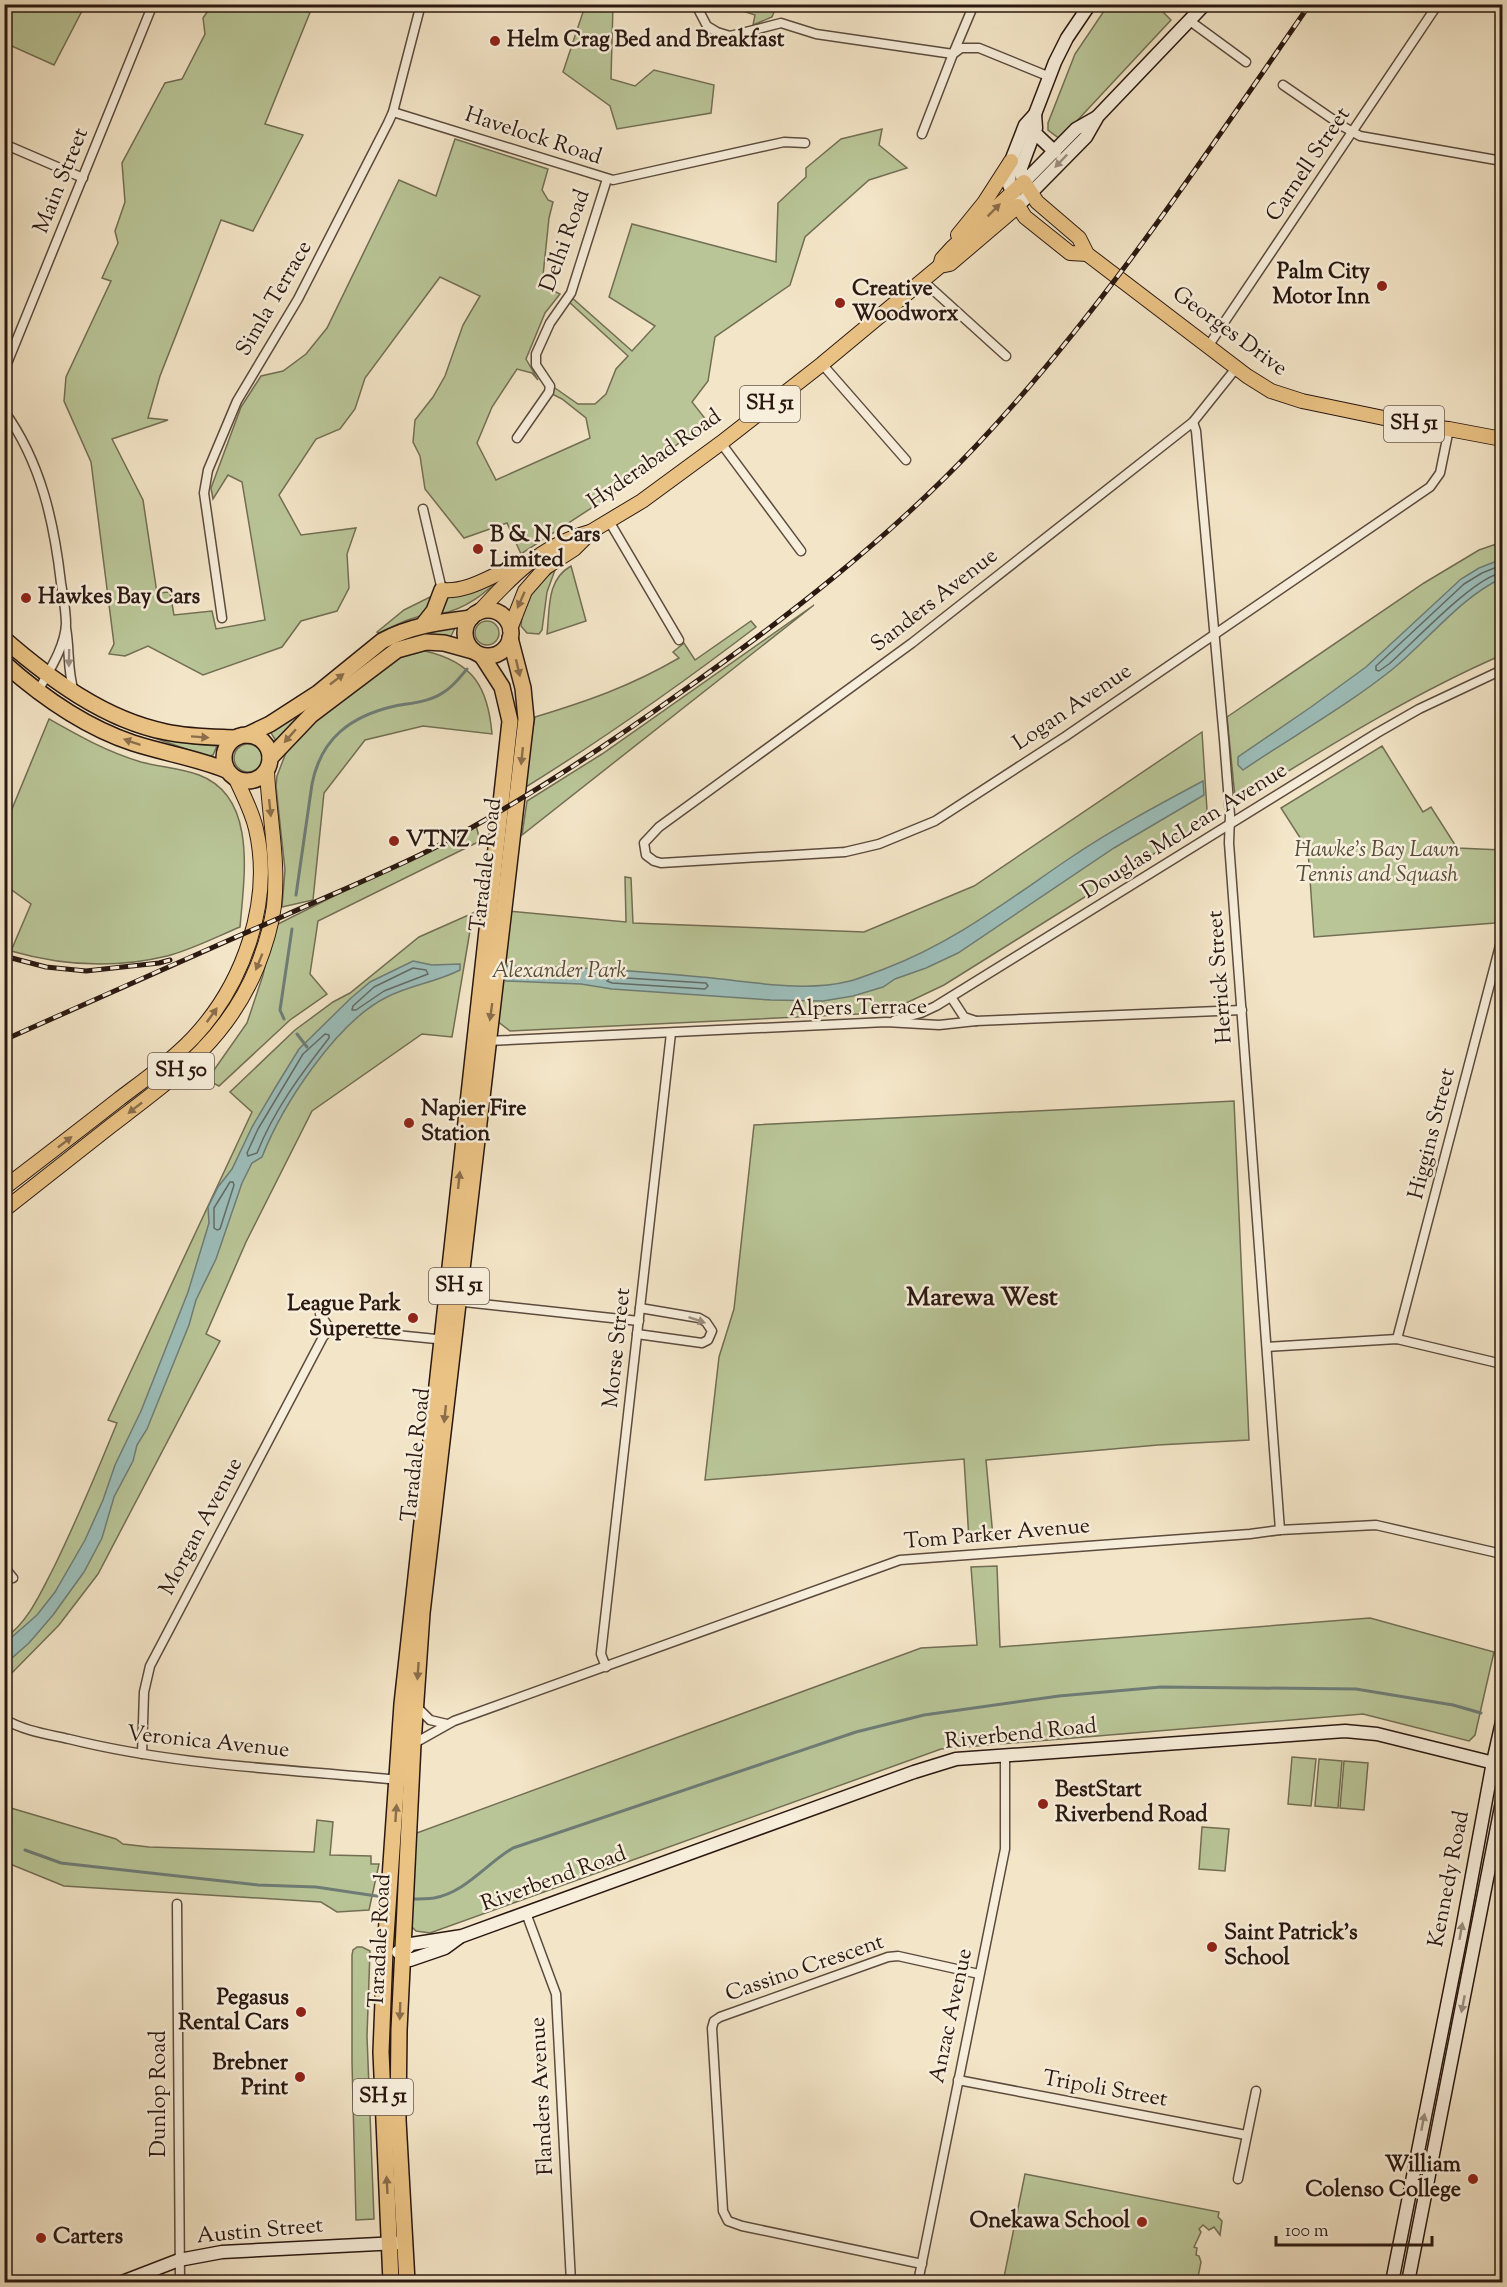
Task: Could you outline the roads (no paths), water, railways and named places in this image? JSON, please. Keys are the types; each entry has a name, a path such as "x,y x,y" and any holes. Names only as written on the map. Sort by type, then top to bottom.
{"highway":[{"path":"423,624 434,611 442,590"},
{"path":"4,663 38,691 88,723 114,736 158,750 188,756 242,781 256,780 311,715 397,650 426,642 444,643 478,654 499,653 508,644 510,634 505,619 495,612 423,624 396,633 382,641 310,699 270,724 241,736 226,748 224,755 231,774"},
{"name":"SH 51","path":"474,615 465,632 468,646 478,654"},
{"name":"Taradale Road","path":"481,1040 503,921 526,719 523,688 510,634"},
{"path":"4,639 74,692 110,712 146,727 186,735 241,736 261,739 266,744 268,764"},
{"name":"Taradale Road","path":"407,2283 397,2243 381,2052 385,1951 391,1871 413,1744 422,1612 447,1340 481,1040 510,721 502,687 478,654"},
{"name":"Taradale Road","path":"391,2283 397,2243 402,1953 407,1875 405,1781 410,1619 447,1340"}],"main road":[{"path":"1028,187 1021,174 1021,168 1034,132 1035,114 1067,38 1090,4"},
{"path":"1028,187 1086,137 1098,116 1205,4"},
{"path":"952,248 957,237 988,196 1011,160 1025,125 1035,114"},
{"path":"1028,187 1076,129 1098,116"},
{"path":"1034,132 1055,152"},
{"path":"1011,160 1009,174 1014,200"},
{"name":"Hyderabad Road","path":"474,615 530,561 567,538 592,531 609,522 642,501 822,364 922,280 940,266 950,264 1028,187"},
{"name":"Georges Drive","path":"1028,187 1036,202 1079,238 1087,254 1259,384 1294,399 1427,427 1503,439"},
{"name":"Hyderabad Road","path":"940,266 942,258 952,248 1014,200"},
{"name":"Georges Drive","path":"1014,200 1025,217 1070,253 1087,254"},
{"name":"Hyderabad Road","path":"510,634 519,601 530,583 546,567 574,549 592,531"},
{"path":"442,590 455,591 505,569 530,561"},
{"name":"SH 50","path":"4,1210 180,1073 213,1040 236,1010 248,989 263,950 274,906 276,872 268,764"},
{"name":"SH 50","path":"4,1188 147,1078 192,1039 209,1018 235,977 247,952 259,903 260,884 259,844 256,828 231,774"},
{"name":"Kennedy Road","path":"1392,2283 1498,1763 1503,1722"},
{"name":"Riverbend Road","path":"402,1953 411,1944 462,1936 956,1759 1345,1731 1377,1734 1498,1763"},
{"name":"Kennedy Road","path":"1408,2283 1503,1802"},
{"path":"385,1951 402,1953"},
{"path":"1439,2044 1454,2047"},
{"name":"Austin Street","path":"122,2283 179,2260 222,2252 397,2243"}],"street":[{"name":"Main Street","path":"4,371 153,4"},
{"name":"Simla Terrace","path":"222,618 204,493 208,470 237,401 298,299 393,112 421,4"},
{"path":"922,134 974,4"},
{"name":"Carnell Street","path":"1209,345 1438,4"},
{"path":"697,7 706,26 730,36 781,23 816,34 953,54 961,48 979,48 1050,77"},
{"path":"1190,21 1246,62"},
{"path":"1283,85 1360,136 1503,161"},
{"name":"Havelock Road","path":"393,112 613,180 784,142 805,143"},
{"path":"4,144 83,178"},
{"name":"Delhi Road","path":"517,438 549,392 550,386 536,364 536,354 550,323 571,293 607,179"},
{"path":"922,280 1006,356"},
{"path":"822,364 906,460"},
{"name":"Sanders Avenue","path":"644,848 646,839 659,827 912,643 1192,422 1237,367"},
{"path":"4,411 32,461 47,500 57,547 69,644 69,671 74,692"},
{"name":"Herrick Street","path":"1192,422 1196,430 1215,634 1280,1530"},
{"name":"Logan Avenue","path":"644,848 651,860 661,862 844,852 879,844 945,816 1430,487 1440,473 1449,429"},
{"path":"721,442 801,551"},
{"path":"423,509 442,590"},
{"path":"609,522 679,640"},
{"path":"38,691 60,646 66,624"},
{"name":"Douglas McLean Avenue","path":"886,1022 921,1013 951,997 1404,717 1469,684 1503,670"},
{"name":"Higgins Street","path":"1397,1339 1503,938"},
{"path":"951,997 958,1012 976,1022"},
{"name":"Alpers Terrace","path":"481,1040 886,1022 939,1025 1242,1010"},
{"name":"Morse Street","path":"606,1667 601,1654 671,1033"},
{"path":"451,1300 639,1321"},
{"path":"637,1334 702,1342 708,1340 712,1331 706,1322 699,1318 640,1308"},
{"path":"320,1314 330,1329 447,1340"},
{"name":"Morgan Avenue","path":"142,1754 144,1692 150,1666 317,1347 330,1329"},
{"path":"1267,1347 1397,1339 1503,1364"},
{"name":"Tom Parker Avenue","path":"413,1744 447,1724 900,1560 1280,1530 1376,1525 1503,1554"},
{"path":"4,1567 13,1578"},
{"path":"416,1706 430,1720 447,1724"},
{"name":"Veronica Avenue","path":"4,1719 22,1727 119,1752 405,1781"},
{"name":"Anzac Avenue","path":"918,2283 1006,1842 1005,1755"},
{"name":"Dunlop Road","path":"177,1904 180,2283"},
{"name":"Flanders Avenue","path":"526,1913 556,1994 571,2283"},
{"name":"Cassino Crescent","path":"922,2264 733,2224 728,2221 723,2211 711,2019 893,1956 979,1974"},
{"name":"Tripoli Street","path":"958,2080 1246,2135"},
{"path":"1238,2179 1256,2091"}],"water":[{"path":"1502,559 1502,578 1472,596 1394,668 1339,708 1243,770 1238,765 1238,757 1366,667 1461,579 1479,568"},
{"path":"1203,781 1204,795 1114,848 958,953 895,979 883,987 853,996 823,1001 771,1000 612,989 581,984 506,981 502,976 502,971 507,966 531,966 629,971 795,986 850,981 910,958 958,933 1103,837"},
{"path":"413,961 432,965 460,964 460,970 396,993 368,1009 330,1045 297,1091 262,1157 252,1163 242,1183 216,1259 196,1300 189,1325 147,1429 137,1445 133,1461 114,1497 102,1538 84,1572 53,1615 29,1643 5,1664 5,1643 37,1615 55,1592 85,1540 103,1500 115,1465 141,1411 188,1292 209,1223 208,1207 218,1187 232,1169 252,1127 299,1049 370,982"}],"waterway":[{"path":"296,895 312,784 316,768 331,742 340,732 365,716 379,710 427,700 439,695 451,687 467,669"},
{"path":"284,1019 280,1010 292,929"},
{"path":"297,1034 307,1047"},
{"path":"411,1899 434,1898 456,1890 513,1848 856,1732 924,1715 1059,1696 1161,1687 1356,1689 1453,1705 1481,1713"},
{"path":"25,1850 61,1863 258,1885 316,1887 383,1897"}],"railway":[{"path":"4,1040 379,874 466,831 529,794 620,735 719,665 834,578 906,514 975,447 1066,342 1150,232 1310,4"},
{"path":"4,956 46,967 86,971 170,960"}],"place":[{"name":"Helm Crag Bed and Breakfast","path":"495,41"},
{"name":"Palm City Motor Inn","path":"1382,286"},
{"name":"Creative Woodworx","path":"840,303"},
{"name":"B & N Cars Limited","path":"478,549"},
{"name":"Hawkes Bay Cars","path":"26,598"},
{"name":"VTNZ","path":"394,841"},
{"name":"Napier Fire Station","path":"409,1123"},
{"name":"League Park Superette","path":"413,1318"},
{"name":"BestStart Riverbend Road","path":"1043,1804"},
{"name":"Saint Patrick's School","path":"1212,1947"},
{"name":"Pegasus Rental Cars","path":"301,2012"},
{"name":"Brebner Print","path":"300,2077"},
{"name":"William Colenso College","path":"1473,2179"},
{"name":"Onekawa School","path":"1142,2222"},
{"name":"Carters","path":"41,2238"}],"district":[{"name":"Marewa West","path":"982,1298"}],"park label":[{"name":"Hawke's Bay Lawn Tennis and Squash","path":"1377,864"},
{"name":"Alexander Park","path":"559,972"}]}
